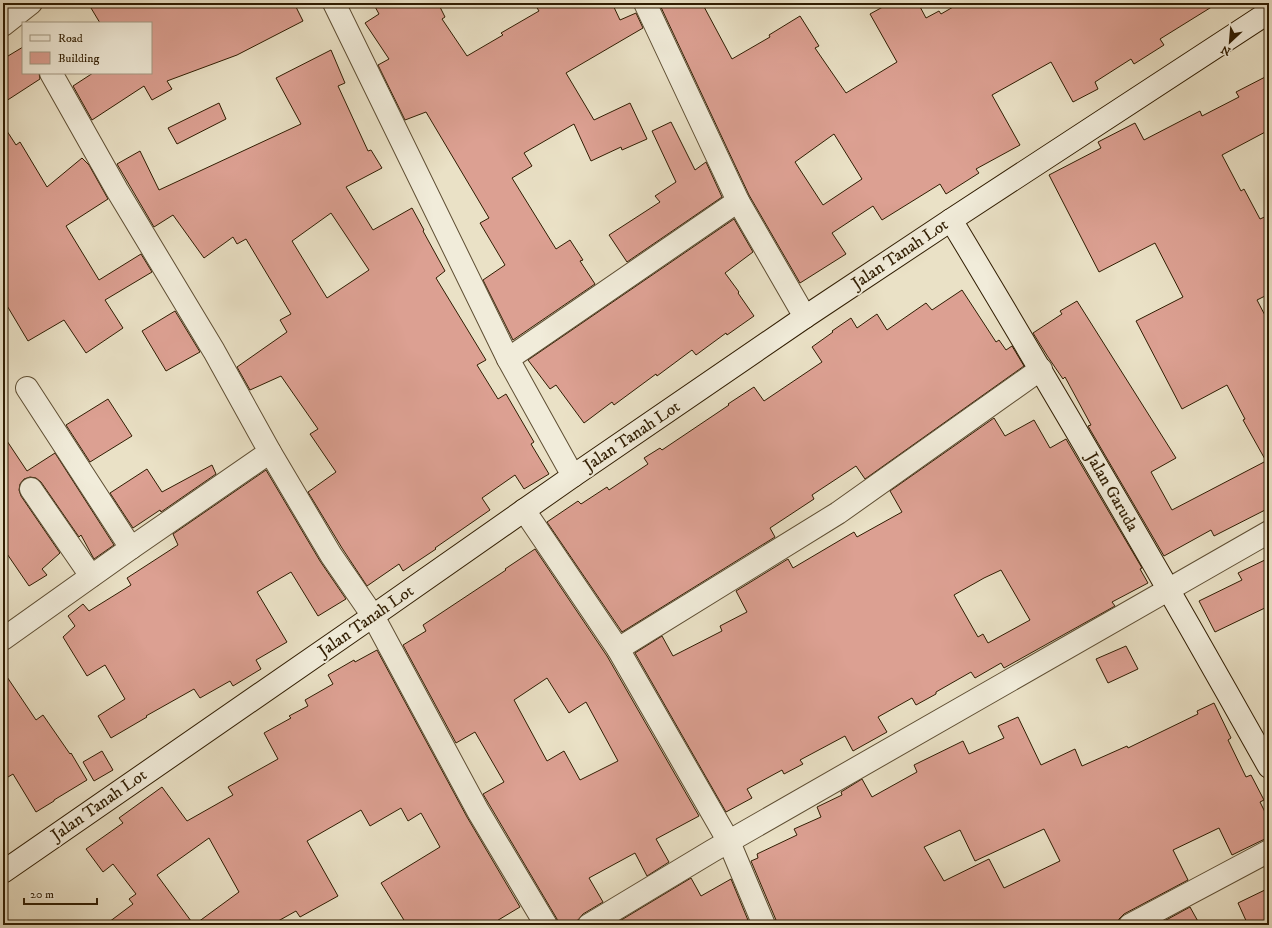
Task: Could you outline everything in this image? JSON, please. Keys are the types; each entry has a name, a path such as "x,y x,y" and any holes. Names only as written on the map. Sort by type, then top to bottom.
{"street":[{"path":"334,3 508,359 573,476"},
{"path":"645,3 738,201 805,317"},
{"name":"Jalan Tanah Lot","path":"3,872 573,476 805,317 1269,12"},
{"path":"52,74 118,190 214,351 270,452 331,555 373,616 478,811 546,925"},
{"path":"508,359 738,201"},
{"name":"Jalan Garuda","path":"951,220 1041,369 1169,590 1269,767"},
{"path":"618,650 838,513 1041,369"},
{"path":"27,388 131,548"},
{"path":"3,639 270,452"},
{"path":"32,489 91,576"},
{"path":"524,510 618,650 729,842 764,925"},
{"path":"589,925 729,842 1269,532"},
{"path":"1130,925 1269,851"}],"building":[{"path":"88,3 294,3 303,21 237,55 167,81 172,89 152,100 144,86 92,120 73,86 91,74 152,74 152,22 99,22"},
{"path":"373,3 438,3 445,17 442,19 467,56 503,35 501,33 539,11 534,3 612,3 620,20 636,13 643,28 566,73 594,120 630,103 647,139 622,150 621,147 591,161 574,124 524,153 532,166 512,178 556,249 570,240 583,260 580,261 595,284 513,340 483,280 505,265 480,223 489,218 426,112 405,120 378,65 389,59 365,23 379,14"},
{"path":"659,3 702,3 732,59 770,37 769,35 800,16 819,46 815,48 846,93 897,62 870,14 890,3 918,3 926,18 939,11 941,14 960,3 1218,3 1160,39 1164,45 1134,64 1131,59 1095,82 1098,89 1073,102 1051,62 992,95 1020,145 976,169 979,173 946,194 940,184 882,220 873,206 832,233 846,254 800,283 749,195","holes":["834,134 862,179 823,205 795,162"]},
{"path":"22,48 22,74 39,74 40,79 3,103 3,59"},
{"path":"331,50 345,83 338,86 368,151 371,150 382,168 346,187 373,230 412,208 445,271 436,278 486,360 477,365 498,399 506,394 534,442 531,444 549,474 524,489 515,475 482,498 490,510 403,571 399,564 367,586 308,492 336,472 310,434 318,429 281,376 250,390 237,367 287,332 280,320 291,314 246,239 237,244 233,237 204,258 173,215 154,227 117,164 140,151 159,190 301,124 276,78","holes":["331,213 369,270 327,298 292,241"]},
{"path":"1269,75 1269,130 1222,155 1241,191 1244,189 1260,219 1269,215 1269,294 1257,300 1269,323 1269,508 1214,536 1211,530 1164,556 1088,426 1091,425 1065,377 1063,379 1033,333 1062,314 1060,311 1077,301 1176,458 1151,472 1172,510 1266,461 1243,420 1245,419 1227,385 1182,409 1136,321 1183,297 1155,243 1099,272 1049,175 1101,148 1098,142 1135,123 1144,140 1200,111 1202,116 1239,97 1236,92"},
{"path":"219,103 226,119 177,144 168,128"},
{"path":"671,122 695,170 706,162 722,197 627,262 609,235 660,202 655,196 676,182 652,131"},
{"path":"3,125 16,145 20,142 47,187 82,158 89,165 108,199 66,226 99,280 141,254 152,272 105,300 123,328 86,353 64,320 28,341 3,299"},
{"path":"734,219 753,252 725,273 754,316 727,335 726,333 696,355 692,350 657,376 656,374 614,405 612,402 584,423 556,385 550,389 528,360"},
{"path":"962,290 996,342 999,340 1006,350 1012,346 1024,366 865,479 856,466 812,495 814,499 770,528 775,537 622,632 547,522 578,501 581,504 607,487 609,490 648,464 644,458 660,448 662,450 754,387 764,401 822,362 812,347 851,318 857,328 877,314 887,330 926,303 932,310"},
{"path":"175,311 200,352 166,371 142,331"},
{"path":"108,399 132,436 90,462 66,425"},
{"path":"994,418 1005,436 1034,420 1050,448 1066,439 1142,568 1140,569 1148,583 1112,602 1115,606 1004,668 1001,663 975,678 971,672 916,705 912,698 878,717 887,732 853,751 845,736 800,760 803,764 784,774 782,770 747,789 752,798 726,812 635,653 662,636 673,656 722,631 720,626 747,612 736,591 788,559 793,568 854,532 857,537 902,512 890,491","holes":["1001,570 1030,620 988,643 983,634 978,637 954,595"]},
{"path":"3,435 27,471 55,453 114,545 94,559 81,535 79,537 41,482 36,478 30,477 24,479 20,484 19,490 21,496 60,553 42,569 47,575 29,586 3,548"},
{"path":"212,465 216,474 161,512 160,510 133,528 110,493 147,469 162,492"},
{"path":"266,470 320,561 346,599 318,616 291,572 257,592 287,642 256,660 261,669 233,686 230,681 200,698 194,689 111,738 98,716 125,699 105,665 87,676 63,637 75,626 68,616 83,604 89,611 131,585 127,578 178,545 173,534"},
{"path":"535,549 607,656 699,816 656,839 669,862 647,876 635,853 589,878 603,902 583,914 578,920 568,925 558,925 557,919 483,794 504,782 475,732 456,743 403,645 426,631 423,625 506,570 505,569","holes":["547,678 569,713 586,702 618,761 580,780 564,751 547,761 514,700"]},
{"path":"1269,558 1269,606 1215,632 1199,601 1242,580 1238,573"},
{"path":"1126,646 1138,669 1108,683 1096,659"},
{"path":"377,650 467,817 520,907 490,925 407,925 381,883 440,847 421,813 408,821 401,808 370,826 361,810 307,841 338,896 300,917 296,911 271,925 194,925 105,925 133,904 129,899 136,894 113,864 103,872 86,849 123,823 119,818 162,787 187,821 233,795 228,787 278,759 264,733 291,718 289,716 308,706 305,700 333,684 328,675 354,660 355,662","holes":["209,838 239,892 194,925 157,875"]},
{"path":"3,671 36,720 43,715 70,754 71,753 87,780 36,812 13,774 3,780"},
{"path":"1214,703 1231,738 1228,740 1246,777 1251,775 1264,800 1260,802 1269,820 1269,837 1232,855 1219,828 1173,850 1188,880 1124,914 1119,919 1118,925 776,925 776,920 751,861 758,858 757,854 797,835 794,829 821,817 817,807 842,795 841,792 862,779 872,797 917,772 914,765 963,741 969,754 1004,738 998,726 1018,717 1041,765 1075,749 1082,766 1127,746 1128,748 1198,714 1197,711","holes":["1044,829 1060,861 1004,888 989,859 944,881 924,847 960,830 975,861"]},
{"path":"102,751 113,770 94,781 83,762"},
{"path":"691,878 701,896 731,879 750,925 613,925"},
{"path":"1269,888 1269,925 1248,925 1238,903"},
{"path":"1190,907 1200,925 1157,925"}]}
